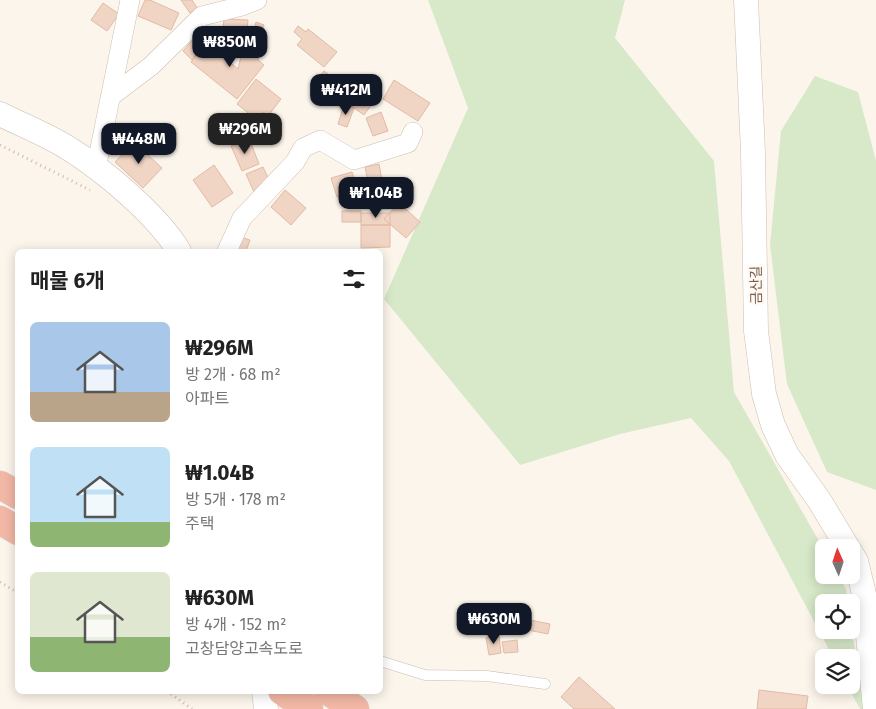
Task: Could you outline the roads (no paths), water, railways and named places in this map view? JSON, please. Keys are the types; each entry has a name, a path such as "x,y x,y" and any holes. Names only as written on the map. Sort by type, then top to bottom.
{"highway":[{"path":"0,485 15,493"},
{"path":"0,520 15,528"},
{"path":"332,694 354,709"}],"street":[{"path":"96,168 130,0"},
{"path":"110,98 151,66 202,16 242,6 257,0"},
{"name":"금산길","path":"746,0 753,152 756,331 764,394 772,425 788,455 843,539"},
{"path":"0,114 67,148 96,168 136,201 168,234 178,249"},
{"path":"228,249 242,218 295,162 303,148 320,140 354,160 408,143 413,132"},
{"path":"860,578 864,594 875,709"},
{"path":"264,694 266,709"}],"lane":[{"path":"383,663 424,675 487,676 545,684"}]}
